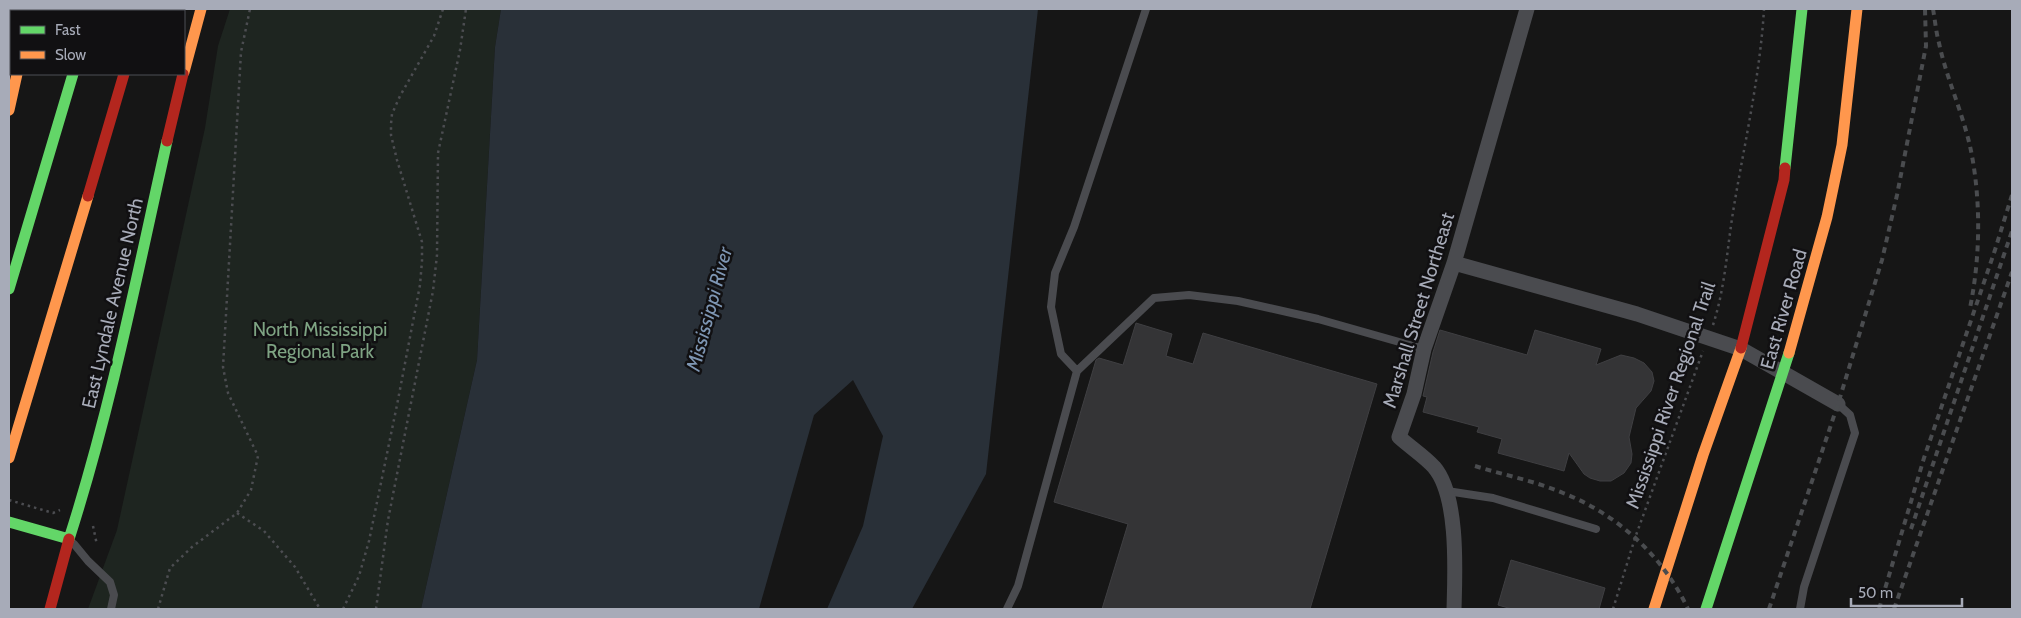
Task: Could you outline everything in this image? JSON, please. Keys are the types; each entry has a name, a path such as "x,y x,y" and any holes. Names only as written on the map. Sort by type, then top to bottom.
{"main road":[{"name":"East Lyndale Avenue North","path":"185,69 201,9"},
{"name":"East River Road","path":"1654,609 1740,349 1784,180 1802,9"},
{"name":"East River Road","path":"1706,609 1783,374 1827,217 1842,145 1857,9"},
{"path":"9,110 17,75"},
{"path":"9,289 74,75"},
{"path":"9,458 124,75"},
{"name":"East Lyndale Avenue North","path":"50,609 69,539 79,511 114,380 170,127 183,75"},
{"path":"9,522 69,539"}],"street":[{"name":"Marshall Street Northeast","path":"1454,609 1456,547 1446,491 1435,468 1399,437 1414,394 1424,349 1454,263 1527,9"},
{"path":"1454,263 1638,314 1709,337 1740,349 1838,404"}],"lane":[{"path":"1077,371 1061,354 1051,307 1055,273 1074,228 1146,9"},
{"path":"1008,609 1018,586 1077,371 1154,298 1189,295 1238,301 1291,313 1424,349"},
{"path":"1800,609 1804,587 1855,432 1850,415 1838,404"},
{"path":"1446,491 1493,498 1596,529"},
{"path":"69,539 110,582 114,595 111,609"}],"path":[{"path":"158,609 170,568 192,547 237,513 251,490 258,456 228,393 223,368 241,52 250,9"},
{"path":"343,609 359,576 369,541 396,414 420,285 422,242 391,135 392,114 434,36 443,9"},
{"path":"376,609 388,520 433,291 437,255 438,154 460,50 466,9"},
{"name":"Mississippi River Regional Trail","path":"1613,609 1635,538 1709,337 1724,285 1733,212 1758,61 1764,9"},
{"path":"9,500 53,512"},
{"path":"237,513 264,531 295,566 320,609"},
{"path":"93,523 97,545"}],"green space":[{"name":"North Mississippi Regional Park","path":"230,9 501,9 495,47 477,360 421,609 88,609 117,530 205,128 218,46"}],"water":[{"name":"Mississippi River","path":"501,9 1038,9 986,474 912,609 827,609 863,526 883,436 853,380 814,415 759,609 421,609 477,360 495,47"}],"building":[{"path":"1136,323 1172,334 1166,356 1193,364 1203,333 1377,384 1310,609 1102,609 1128,524 1054,502 1096,360 1099,358 1123,365"},
{"path":"1440,330 1527,355 1535,330 1601,349 1596,365 1621,355 1644,363 1652,372 1654,381 1651,391 1636,408 1629,437 1632,454 1631,463 1624,473 1611,481 1600,481 1584,474 1569,453 1564,471 1498,453 1502,439 1477,432 1479,427 1423,412 1427,397 1423,396"},
{"path":"1511,560 1605,588 1599,609 1512,609 1498,605"}],"railway":[{"path":"1769,609 1838,404 1882,260 1897,195 1926,46 1925,9"},
{"path":"1933,9 1942,57 1965,127 1975,175 1978,232 1976,270 1970,308"},
{"path":"1879,609 1924,458 2012,195"},
{"path":"1911,529 2012,231"},
{"path":"1894,609 2012,272"},
{"path":"1475,466 1552,489 1583,502 1620,525 1666,571 1688,609"}],"traffic: fast":[{"path":"1785,168 1802,9"},
{"path":"9,289 73,75"},
{"path":"9,522 69,539 111,391 167,141"},
{"path":"1706,609 1789,353"}],"traffic: slow":[{"path":"185,68 201,9"},
{"path":"1789,353 1827,217 1842,145 1857,9"},
{"path":"9,110 17,75"},
{"path":"9,458 88,196"},
{"path":"1654,609 1703,455 1741,348"}],"traffic: jam":[{"path":"88,196 124,75"},
{"path":"167,141 183,75"},
{"path":"1741,348 1784,180 1785,168"},
{"path":"50,609 69,539"}]}
